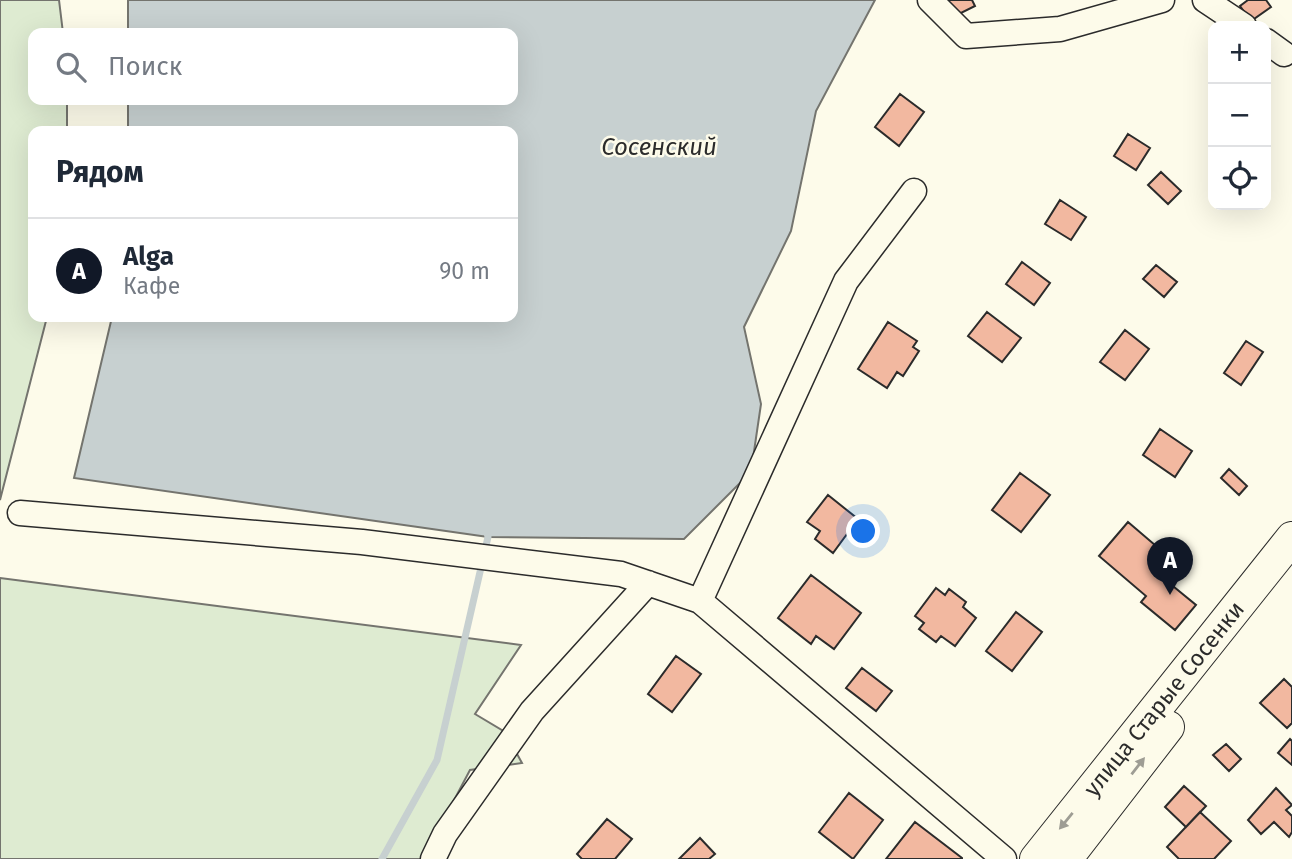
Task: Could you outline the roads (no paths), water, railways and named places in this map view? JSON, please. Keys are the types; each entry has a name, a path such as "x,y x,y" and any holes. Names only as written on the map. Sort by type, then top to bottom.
{"main road":[{"name":"улица Старые Сосенки","path":"1036,859 1292,538"},
{"name":"улица Старые Сосенки","path":"1066,859 1292,569"}],"street":[{"path":"930,0 966,36 1060,29 1162,0"},
{"path":"1205,0 1236,21"},
{"path":"700,601 846,281 914,191"},
{"path":"20,513 362,542 621,573 700,601 1004,859"},
{"path":"433,859 445,834 532,711 648,583"}],"water":[{"name":"Сосенский","path":"128,0 875,0 816,111 791,231 744,327 761,404 751,472 684,539 488,537 74,478 111,322 518,322 518,126 128,126 128,105 518,105 518,28 128,28"}],"waterway":[{"path":"382,859 437,760 488,537 486,527"}],"place":[{"name":"Alga","path":"1170,595"}]}
